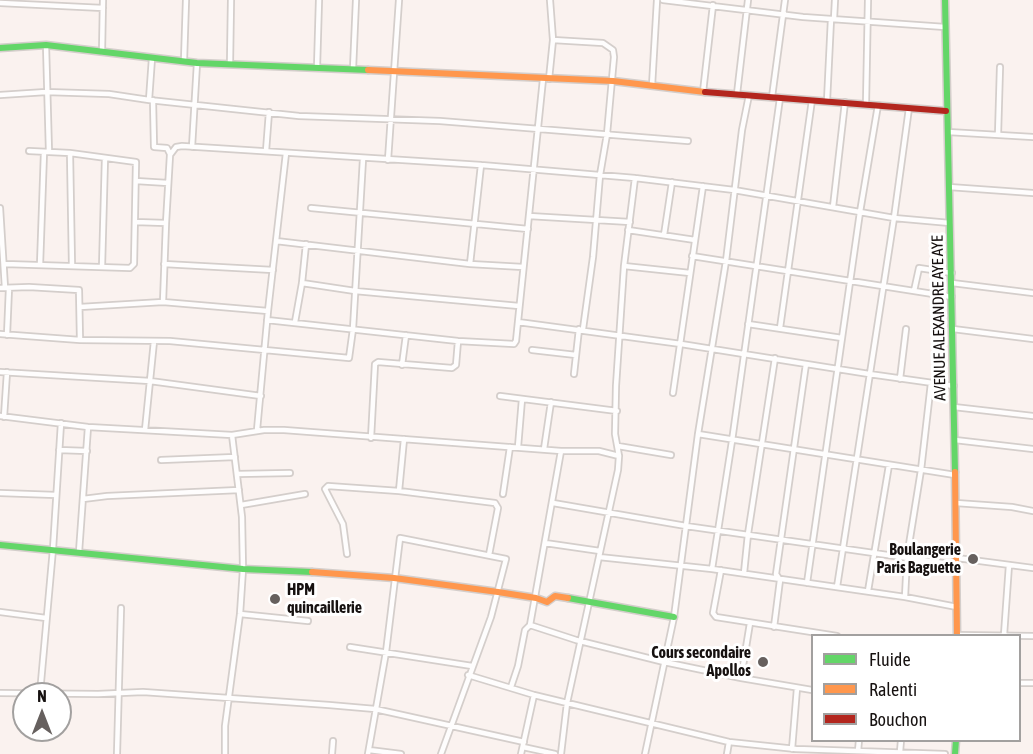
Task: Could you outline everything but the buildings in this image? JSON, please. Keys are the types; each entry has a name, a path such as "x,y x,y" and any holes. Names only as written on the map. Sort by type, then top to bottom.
{"street":[{"path":"102,52 103,0"},
{"path":"184,61 186,0"},
{"path":"230,63 231,0"},
{"path":"317,68 319,0"},
{"path":"353,69 356,0"},
{"path":"388,160 399,0"},
{"path":"267,320 458,341 514,344 538,129 553,40 550,0"},
{"path":"652,86 657,0"},
{"path":"666,0 701,2 832,19 945,27"},
{"path":"737,94 748,0"},
{"path":"772,97 785,0"},
{"path":"826,101 835,0"},
{"path":"866,104 868,0"},
{"name":"AVENUE ALEXANDRE AYE AYE","path":"945,0 946,111 952,273 957,634"},
{"path":"0,3 103,8"},
{"path":"703,92 713,5"},
{"path":"553,40 603,43 614,50 607,134 574,374"},
{"path":"39,265 47,152 46,45"},
{"path":"0,48 46,45 197,63 613,81 703,92 946,111"},
{"path":"152,58 151,100 154,147 167,148 170,155 163,302"},
{"path":"192,147 197,63"},
{"path":"998,135 1000,67"},
{"path":"0,95 46,92 109,94 269,112 440,121 688,141"},
{"path":"645,754 674,617 698,435 726,261 742,130 749,95"},
{"path":"712,569 780,98"},
{"path":"780,328 812,100"},
{"path":"832,207 845,102"},
{"path":"807,583 860,212 878,105"},
{"path":"837,587 909,108"},
{"path":"266,151 269,112"},
{"path":"948,132 1033,137"},
{"path":"170,155 176,147 192,147 481,165 635,178 734,190 894,218 950,223"},
{"path":"5,264 130,268 134,264 136,162 70,153 29,151"},
{"path":"70,153 72,266"},
{"path":"257,430 286,153"},
{"path":"102,267 105,158"},
{"path":"0,334 80,340 154,341 348,358 356,291 363,159"},
{"path":"470,264 481,165"},
{"path":"561,754 567,703 591,602 607,513 616,483 619,456 615,434 624,266 635,178"},
{"path":"136,181 168,183"},
{"path":"664,235 672,182"},
{"path":"674,393 703,186"},
{"path":"950,187 1033,193"},
{"path":"0,208 5,264 7,335"},
{"path":"311,208 528,229"},
{"path":"529,216 630,222"},
{"path":"135,222 166,223"},
{"path":"628,230 694,240"},
{"path":"276,241 470,264 523,267"},
{"path":"295,322 306,244"},
{"path":"692,256 952,297"},
{"path":"164,264 273,270"},
{"path":"624,266 690,273"},
{"path":"914,291 919,268 952,273"},
{"path":"302,283 356,291 519,306"},
{"path":"952,283 1033,293"},
{"path":"5,288 78,290 80,340"},
{"path":"80,307 163,302 268,311"},
{"path":"518,322 581,329 954,386"},
{"path":"748,324 842,338"},
{"path":"900,379 906,329"},
{"path":"953,329 1033,339"},
{"path":"402,365 406,335"},
{"path":"145,430 154,341"},
{"path":"371,438 375,364 378,362 454,368 458,341"},
{"path":"532,350 576,355"},
{"path":"744,573 775,358"},
{"path":"774,627 780,580 776,574 780,538 806,364"},
{"path":"0,372 150,381 261,396"},
{"path":"7,372 2,416 88,427 232,435 257,430 284,430 561,452 599,451 619,456"},
{"path":"905,597 907,557 921,470 931,383"},
{"path":"500,396 616,411"},
{"path":"518,447 522,399"},
{"path":"544,449 551,402"},
{"path":"954,407 1033,416"},
{"path":"41,682 61,423"},
{"path":"79,552 88,427"},
{"path":"225,754 225,726 240,614 243,569 241,505 232,435"},
{"path":"698,435 955,475"},
{"path":"399,491 404,439"},
{"path":"955,440 1033,449"},
{"path":"618,446 671,455"},
{"path":"503,494 510,447"},
{"path":"59,450 87,452"},
{"path":"510,687 518,666 525,630 530,625 536,598 561,452"},
{"path":"161,460 235,457"},
{"path":"868,591 889,465"},
{"path":"237,474 290,473"},
{"path":"347,554 343,524 326,487 399,491 495,503 498,508 489,555"},
{"path":"83,499 239,490"},
{"path":"0,493 56,495"},
{"path":"241,505 305,494"},
{"path":"553,503 686,526 907,557 1033,567"},
{"path":"956,503 1012,507 1033,511"},
{"path":"401,754 369,752 386,652 400,538 506,559 498,592 441,754"},
{"path":"545,543 599,554 868,591 957,607"},
{"path":"0,545 243,569 394,578 498,592 549,602 555,596 674,617"},
{"path":"1004,634 1009,565"},
{"path":"721,570 714,616 823,634"},
{"path":"117,754 122,608"},
{"path":"0,612 46,618"},
{"path":"240,614 308,621"},
{"path":"741,678 750,623"},
{"path":"530,625 664,662 811,690"},
{"path":"350,647 472,666"},
{"path":"468,675 650,724 729,741 795,751 945,754"},
{"path":"795,751 796,688"},
{"path":"72,693 143,692 375,709 452,725 555,754"},
{"path":"521,754 534,694"},
{"path":"332,754 333,741"},
{"path":"727,754 729,741"},
{"path":"900,752 901,742"}],"traffic: fast":[{"path":"945,0 955,472"},
{"path":"0,48 46,45 197,63 368,70"},
{"path":"0,545 243,569 312,572"},
{"path":"568,598 674,617"},
{"path":"955,754 956,742"}],"traffic: slow":[{"path":"368,70 613,81 705,92"},
{"path":"955,472 957,634"},
{"path":"312,572 394,578 498,592 547,602 555,596 568,598"}],"traffic: jam":[{"path":"705,92 946,111"}],"place":[{"name":"Boulangerie Paris Baguette","path":"973,559"},
{"name":"HPM quincaillerie","path":"275,599"},
{"name":"Cours secondaire Apollos","path":"763,662"}]}
